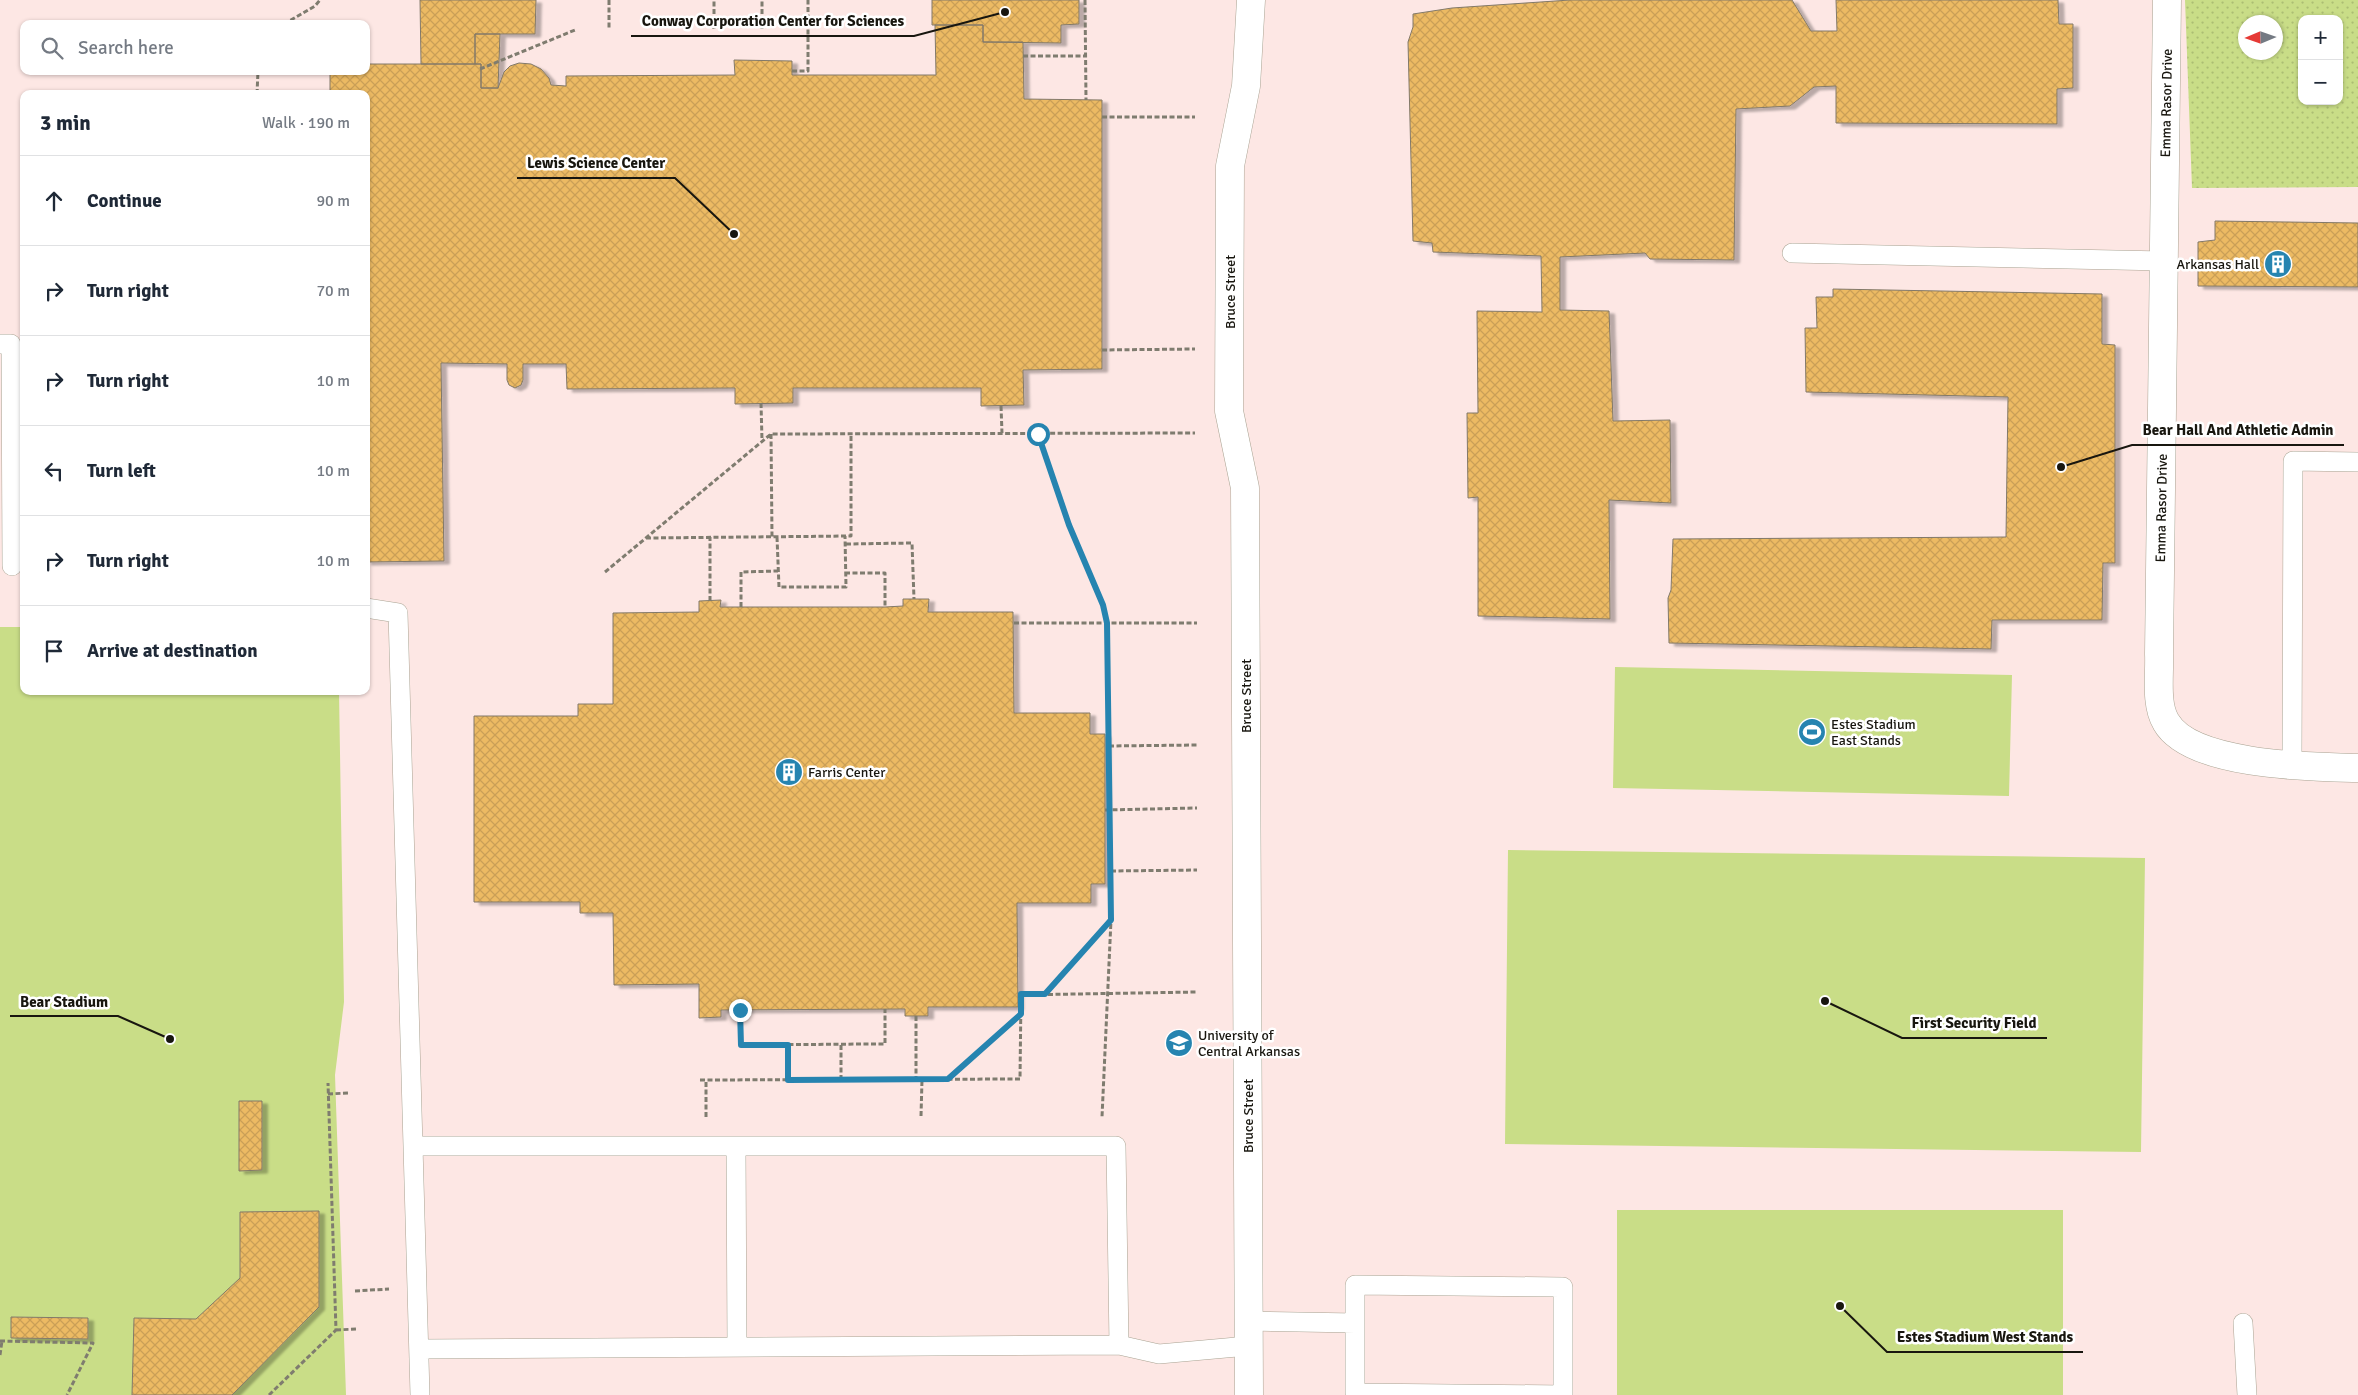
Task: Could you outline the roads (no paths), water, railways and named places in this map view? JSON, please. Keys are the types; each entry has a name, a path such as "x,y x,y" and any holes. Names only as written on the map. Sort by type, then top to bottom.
{"street":[{"name":"Bruce Street","path":"1249,1395 1245,488 1229,412 1229,402 1230,166 1246,86 1251,0"},
{"name":"Emma Rasor Drive","path":"2168,0 2159,644 2161,711 2167,723 2174,731 2201,746 2239,759 2292,767 2358,768"}],"lane":[{"path":"1792,253 2164,261"},
{"path":"0,344 12,344 6,455 12,565"},
{"path":"2292,767 2294,462 2358,462"},
{"path":"370,609 398,613 420,1395"},
{"path":"414,1146 1116,1146 1119,1345"},
{"path":"736,1146 737,1348"},
{"path":"1355,1285 1563,1287 1563,1394 1356,1393 1355,1323 1355,1285"},
{"path":"420,1349 1119,1345 1160,1354 1249,1334 1355,1323"},
{"path":"2243,1323 2247,1395"}],"place":[{"name":"Conway Corporation Center for Sciences","path":"1005,12"},
{"name":"Lewis Science Center","path":"734,234"},
{"name":"Arkansas Hall","path":"2278,264"},
{"name":"Bear Hall And Athletic Admin","path":"2061,467"},
{"name":"Estes Stadium East Stands","path":"1812,732"},
{"name":"Farris Center","path":"789,772"},
{"name":"First Security Field","path":"1825,1001"},
{"name":"Bear Stadium","path":"170,1039"},
{"name":"University of Central Arkansas","path":"1179,1043"},
{"name":"Estes Stadium West Stands","path":"1840,1306"}]}
